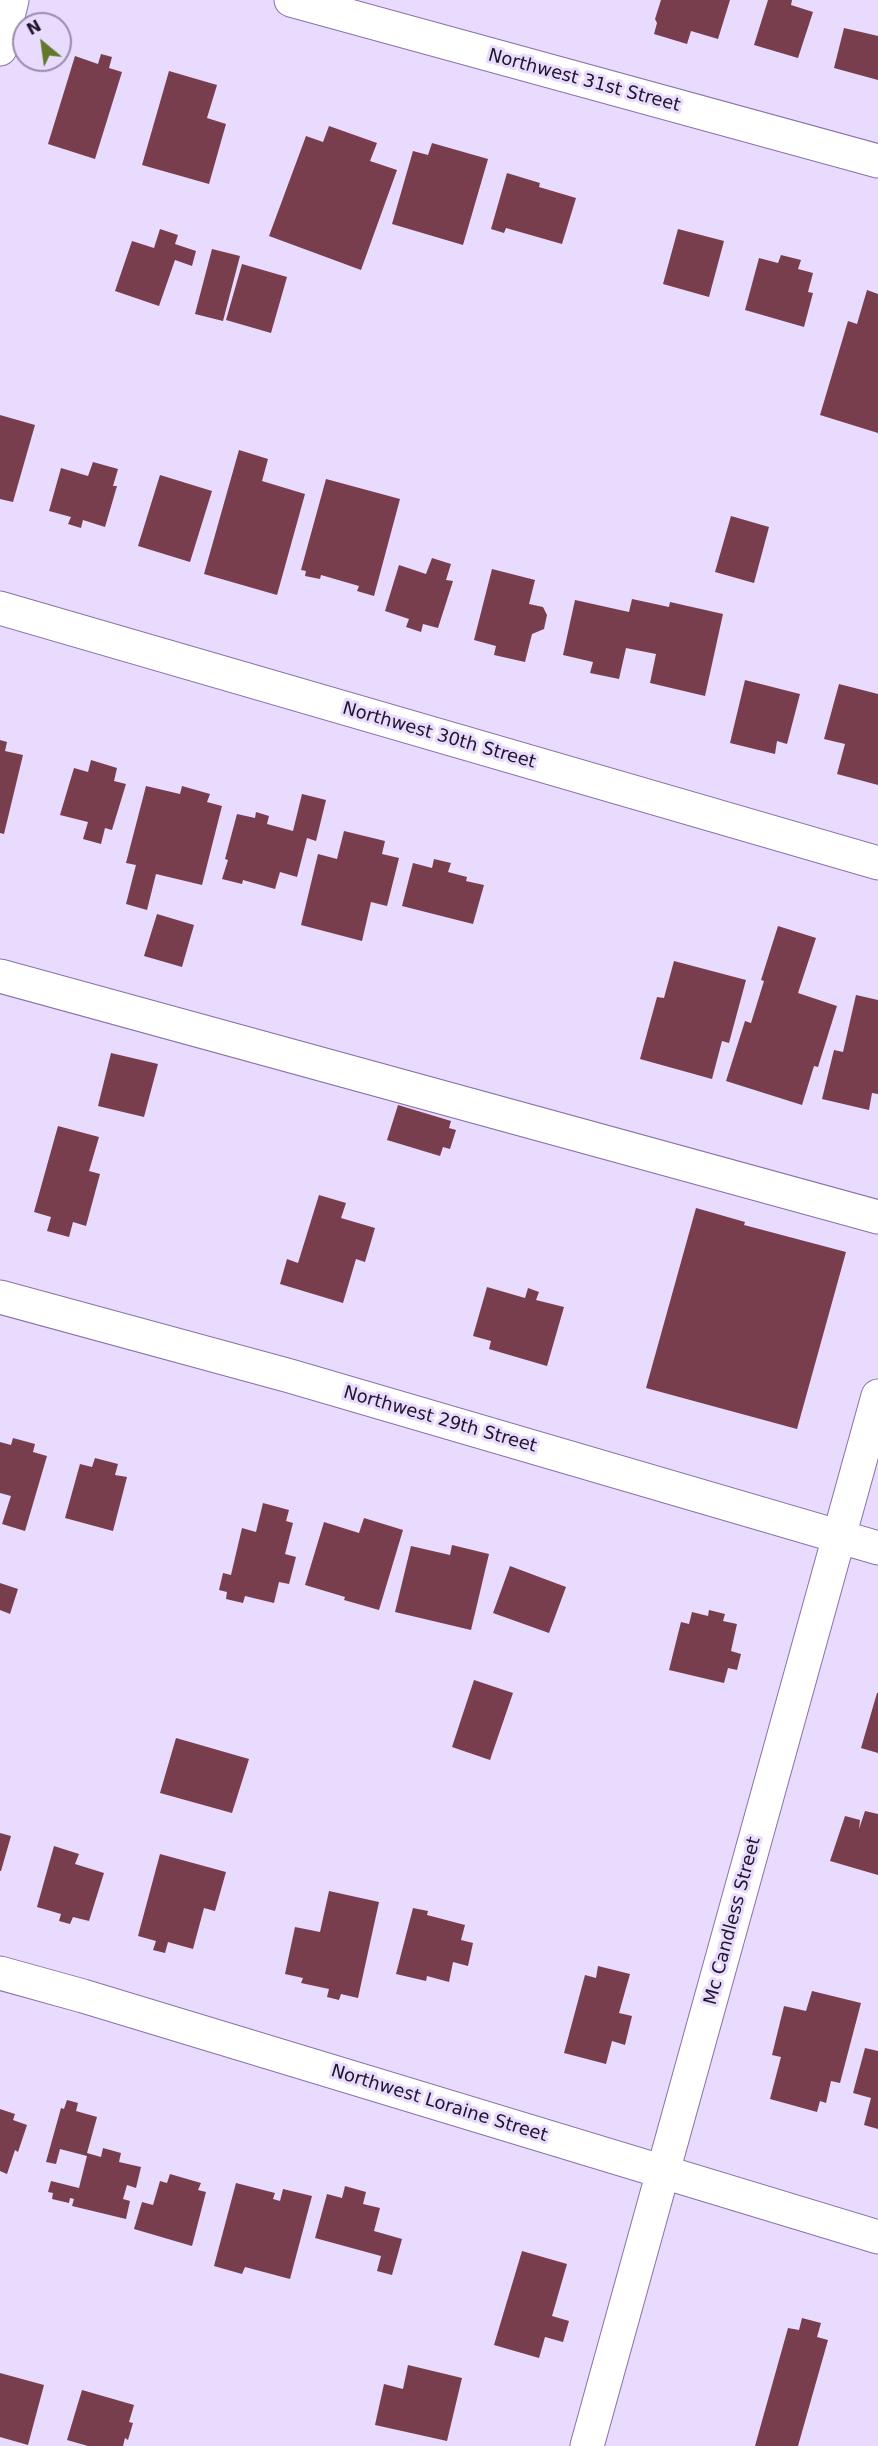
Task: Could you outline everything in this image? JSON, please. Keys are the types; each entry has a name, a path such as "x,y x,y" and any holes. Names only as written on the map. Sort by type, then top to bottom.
{"street":[{"path":"0,49 12,0"},
{"name":"Northwest 31st Street","path":"291,0 878,161"},
{"name":"Northwest 30th Street","path":"0,608 878,863"},
{"path":"0,976 878,1217"},
{"name":"Northwest 29th Street","path":"0,1297 290,1376 878,1548"},
{"name":"Mc Candless Street","path":"587,2446 878,1396"},
{"name":"Northwest Loraine Street","path":"0,1973 83,1996 878,2237"}],"building":[{"path":"661,0 730,0 718,39 691,31 687,44 654,34 657,23 655,19"},
{"path":"768,0 792,0 791,5 813,12 798,58 754,45"},
{"path":"844,28 878,36 878,80 834,68"},
{"path":"101,54 112,57 109,68 122,72 95,159 48,144 70,72 72,72 75,56 98,64"},
{"path":"169,71 217,85 207,118 226,124 209,184 142,165"},
{"path":"329,126 377,143 370,161 397,170 361,270 269,236 306,136 323,142"},
{"path":"432,143 488,159 463,245 392,224 413,151 428,155"},
{"path":"507,173 540,183 539,187 576,198 562,244 506,228 504,233 491,229"},
{"path":"160,229 178,235 175,244 196,251 192,266 175,260 159,306 115,291 132,241 154,248"},
{"path":"678,229 724,241 709,297 663,284"},
{"path":"212,249 240,256 223,321 195,314"},
{"path":"781,255 801,260 798,269 813,273 808,292 813,293 804,327 745,310 759,258 778,263"},
{"path":"242,264 287,277 271,333 226,320"},
{"path":"867,290 878,294 878,433 820,415 848,321 857,324"},
{"path":"0,415 35,425 13,502 0,499"},
{"path":"239,450 268,459 262,481 305,494 277,595 204,574"},
{"path":"93,462 118,469 113,486 117,486 105,527 83,520 81,528 68,524 71,517 49,511 61,468 88,476"},
{"path":"160,475 212,491 190,562 138,546"},
{"path":"326,479 400,499 374,596 357,591 359,586 321,575 320,579 305,576 306,571 301,570"},
{"path":"731,516 769,527 754,583 715,572"},
{"path":"432,558 451,564 446,580 453,581 438,628 423,624 421,632 406,627 409,619 385,611 399,565 426,574"},
{"path":"492,569 535,580 529,604 543,607 547,615 544,629 532,634 525,662 494,655 496,646 474,640"},
{"path":"632,599 669,607 670,602 723,614 705,696 650,683 656,654 626,648 619,679 590,673 593,662 563,655 575,600 629,612"},
{"path":"745,680 800,694 787,744 777,741 775,754 730,743"},
{"path":"839,684 878,694 878,785 837,774 845,744 824,739"},
{"path":"0,740 7,742 5,751 23,755 4,834 0,833"},
{"path":"91,760 117,768 114,781 126,784 112,830 105,828 101,844 83,839 88,822 60,815 74,768 88,772"},
{"path":"146,786 180,794 182,786 210,794 207,802 222,806 202,885 156,874 147,910 126,904 136,865 126,863"},
{"path":"302,794 326,800 316,841 307,838 297,877 280,872 275,889 243,880 242,884 222,879 237,814 255,818 256,812 269,816 267,824 293,831"},
{"path":"344,831 385,841 382,854 399,858 387,906 371,902 362,941 301,925 318,854 337,859"},
{"path":"434,859 451,863 448,872 467,877 466,881 484,885 473,924 402,906 413,863 432,868"},
{"path":"157,914 194,925 182,967 144,956"},
{"path":"778,926 816,938 798,993 837,1006 818,1067 814,1066 802,1105 726,1081 745,1021 751,1023 764,981 761,980"},
{"path":"674,961 746,980 729,1043 722,1041 712,1079 640,1059 657,997 664,998"},
{"path":"856,995 878,1000 878,1094 872,1093 869,1110 822,1099 834,1050 843,1052"},
{"path":"111,1053 158,1064 144,1117 98,1106"},
{"path":"398,1105 451,1121 449,1128 456,1130 450,1149 443,1147 440,1156 387,1140"},
{"path":"58,1126 99,1137 89,1171 100,1174 86,1226 73,1222 69,1237 47,1231 51,1217 34,1212"},
{"path":"319,1195 346,1203 341,1218 375,1228 365,1262 356,1259 343,1303 280,1284 287,1259 298,1263"},
{"path":"696,1208 745,1222 744,1225 846,1252 797,1429 646,1388"},
{"path":"487,1287 525,1298 528,1288 539,1292 536,1300 564,1307 547,1366 489,1349 491,1341 473,1336"},
{"path":"13,1438 35,1444 33,1452 47,1456 25,1531 2,1524 11,1496 0,1493 0,1442 11,1445"},
{"path":"95,1458 118,1464 115,1475 127,1477 113,1531 65,1518 80,1464 92,1467"},
{"path":"263,1503 289,1510 286,1521 293,1523 285,1554 296,1557 289,1584 279,1582 274,1603 245,1596 243,1603 226,1599 227,1592 219,1590 223,1573 231,1575 242,1528 256,1532"},
{"path":"364,1518 403,1530 379,1610 305,1585 324,1522 359,1533"},
{"path":"452,1545 489,1554 471,1630 395,1612 411,1546 450,1555"},
{"path":"510,1566 566,1587 549,1633 493,1613"},
{"path":"0,1583 18,1589 10,1614 0,1610"},
{"path":"709,1610 725,1614 723,1621 737,1624 731,1651 741,1654 737,1670 728,1668 724,1683 669,1670 681,1622 689,1624 692,1612 708,1616"},
{"path":"474,1680 513,1693 490,1760 452,1747"},
{"path":"878,1693 878,1753 861,1748"},
{"path":"176,1738 249,1759 232,1813 160,1793"},
{"path":"865,1811 878,1814 878,1875 830,1861 845,1816 860,1820 859,1829"},
{"path":"0,1833 11,1836 1,1871 0,1871"},
{"path":"54,1846 79,1854 75,1864 104,1873 89,1921 73,1917 70,1924 59,1921 61,1914 37,1907"},
{"path":"160,1854 226,1872 215,1911 204,1908 193,1949 168,1942 165,1953 153,1950 156,1941 138,1936"},
{"path":"329,1891 379,1902 358,1998 341,1994 339,2000 327,1997 329,1989 301,1983 303,1978 285,1974 295,1927 320,1932"},
{"path":"413,1908 428,1911 427,1915 465,1925 461,1940 473,1943 468,1966 453,1962 449,1982 427,1976 426,1981 396,1974"},
{"path":"598,1966 630,1974 619,2013 632,2016 625,2045 612,2041 606,2064 564,2053 585,1975 596,1978"},
{"path":"812,1991 861,2003 840,2083 831,2081 826,2103 820,2101 817,2112 770,2099 781,2057 772,2055 784,2006 806,2011"},
{"path":"865,2048 878,2051 878,2129 864,2125 871,2098 853,2093"},
{"path":"67,2100 78,2103 76,2111 97,2117 87,2153 101,2157 103,2148 121,2153 119,2162 141,2167 136,2188 127,2185 123,2199 130,2201 126,2219 72,2206 74,2199 70,2198 69,2203 52,2199 53,2193 48,2192 51,2181 79,2188 87,2156 60,2149 56,2164 46,2162 61,2108 64,2109"},
{"path":"0,2109 15,2114 13,2120 27,2125 18,2152 15,2150 7,2174 0,2171"},
{"path":"170,2174 201,2183 198,2190 206,2192 192,2246 134,2229 142,2202 153,2205 160,2181 167,2183"},
{"path":"236,2183 275,2193 273,2199 280,2201 283,2189 312,2196 290,2279 245,2267 242,2274 214,2266"},
{"path":"345,2186 366,2192 363,2204 380,2208 374,2231 402,2239 392,2275 377,2271 381,2256 315,2238 327,2194 342,2198"},
{"path":"522,2251 567,2264 552,2316 569,2321 563,2342 545,2337 539,2358 494,2345"},
{"path":"802,2318 821,2323 817,2337 828,2340 798,2446 755,2446 788,2328 799,2330"},
{"path":"408,2365 462,2378 447,2441 375,2425 384,2384 403,2389"},
{"path":"0,2373 44,2385 28,2445 0,2437"},
{"path":"82,2390 134,2405 129,2422 133,2423 128,2440 125,2438 123,2446 88,2446 67,2440"}]}
